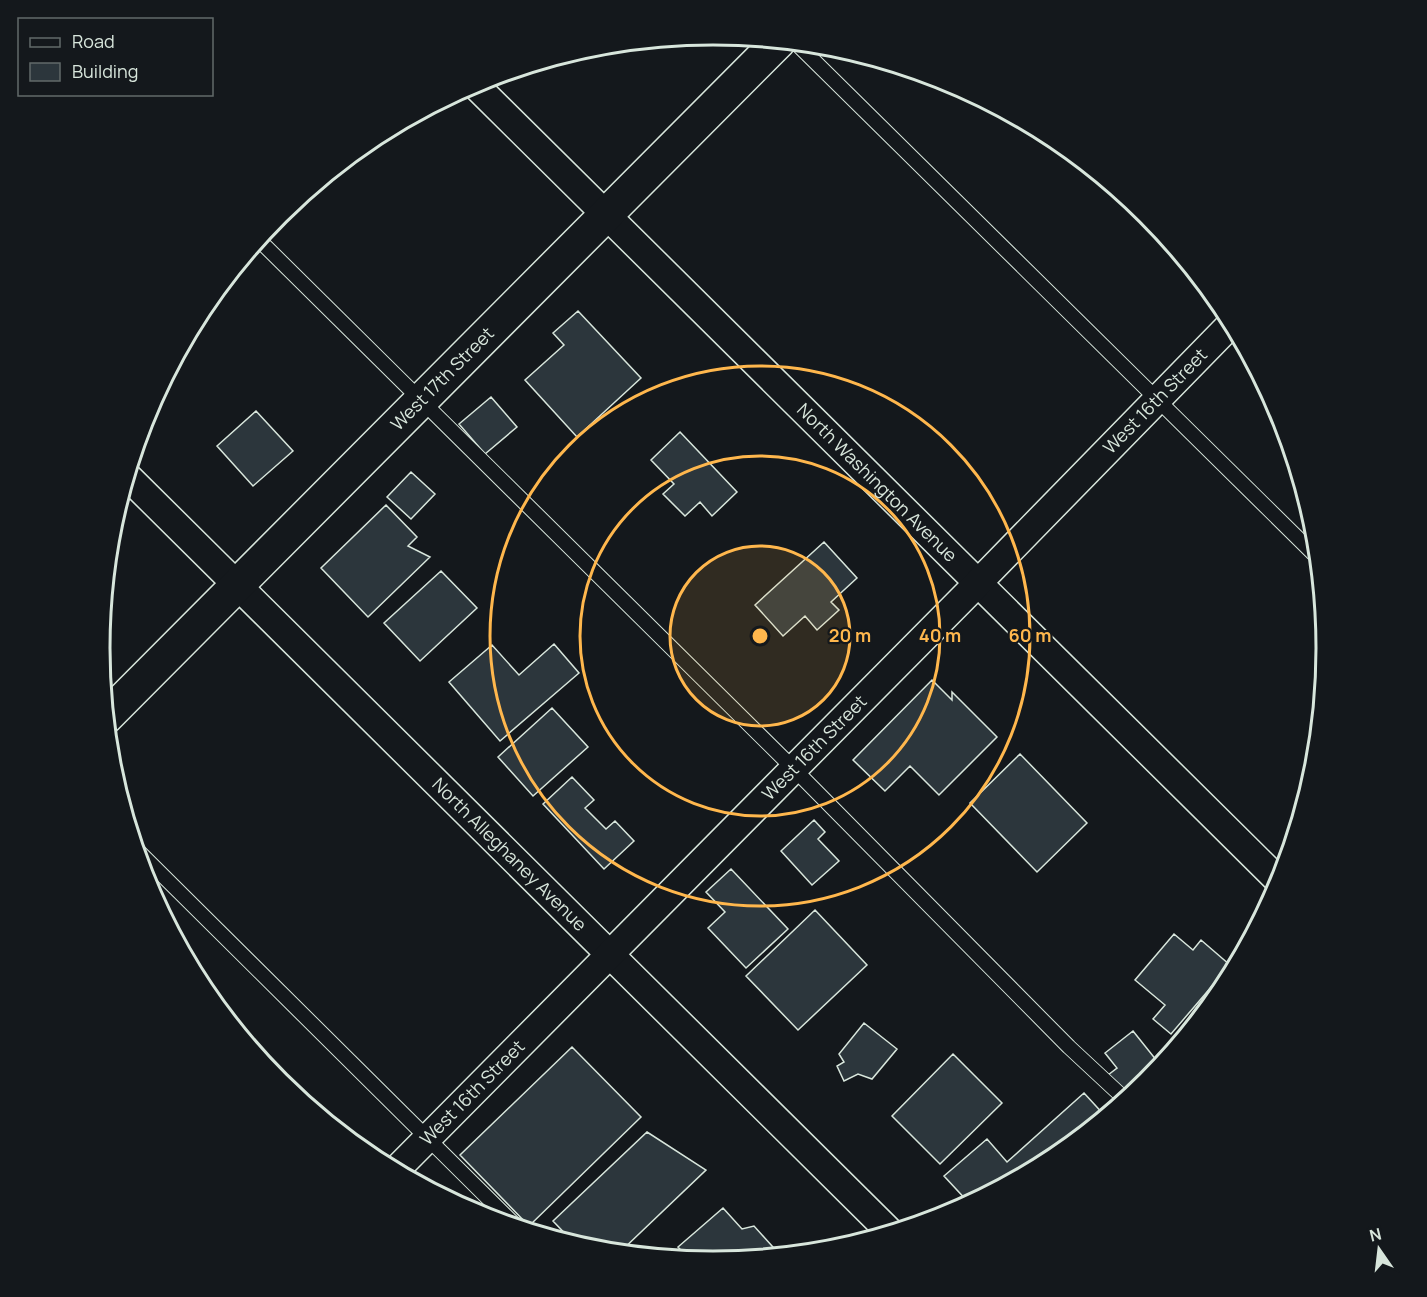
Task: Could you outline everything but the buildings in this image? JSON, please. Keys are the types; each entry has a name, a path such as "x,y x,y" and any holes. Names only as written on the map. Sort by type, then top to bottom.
{"street":[{"name":"West 17th Street","path":"113,710 772,48"},
{"name":"North Washington Avenue","path":"482,92 1273,875"},
{"name":"West 16th Street","path":"401,1165 978,583 1225,330"},
{"name":"North Alleghaney Avenue","path":"134,483 885,1227"}],"lane":[{"path":"806,52 1308,548"},
{"path":"265,246 1120,1094"},
{"path":"150,863 503,1214"}]}
